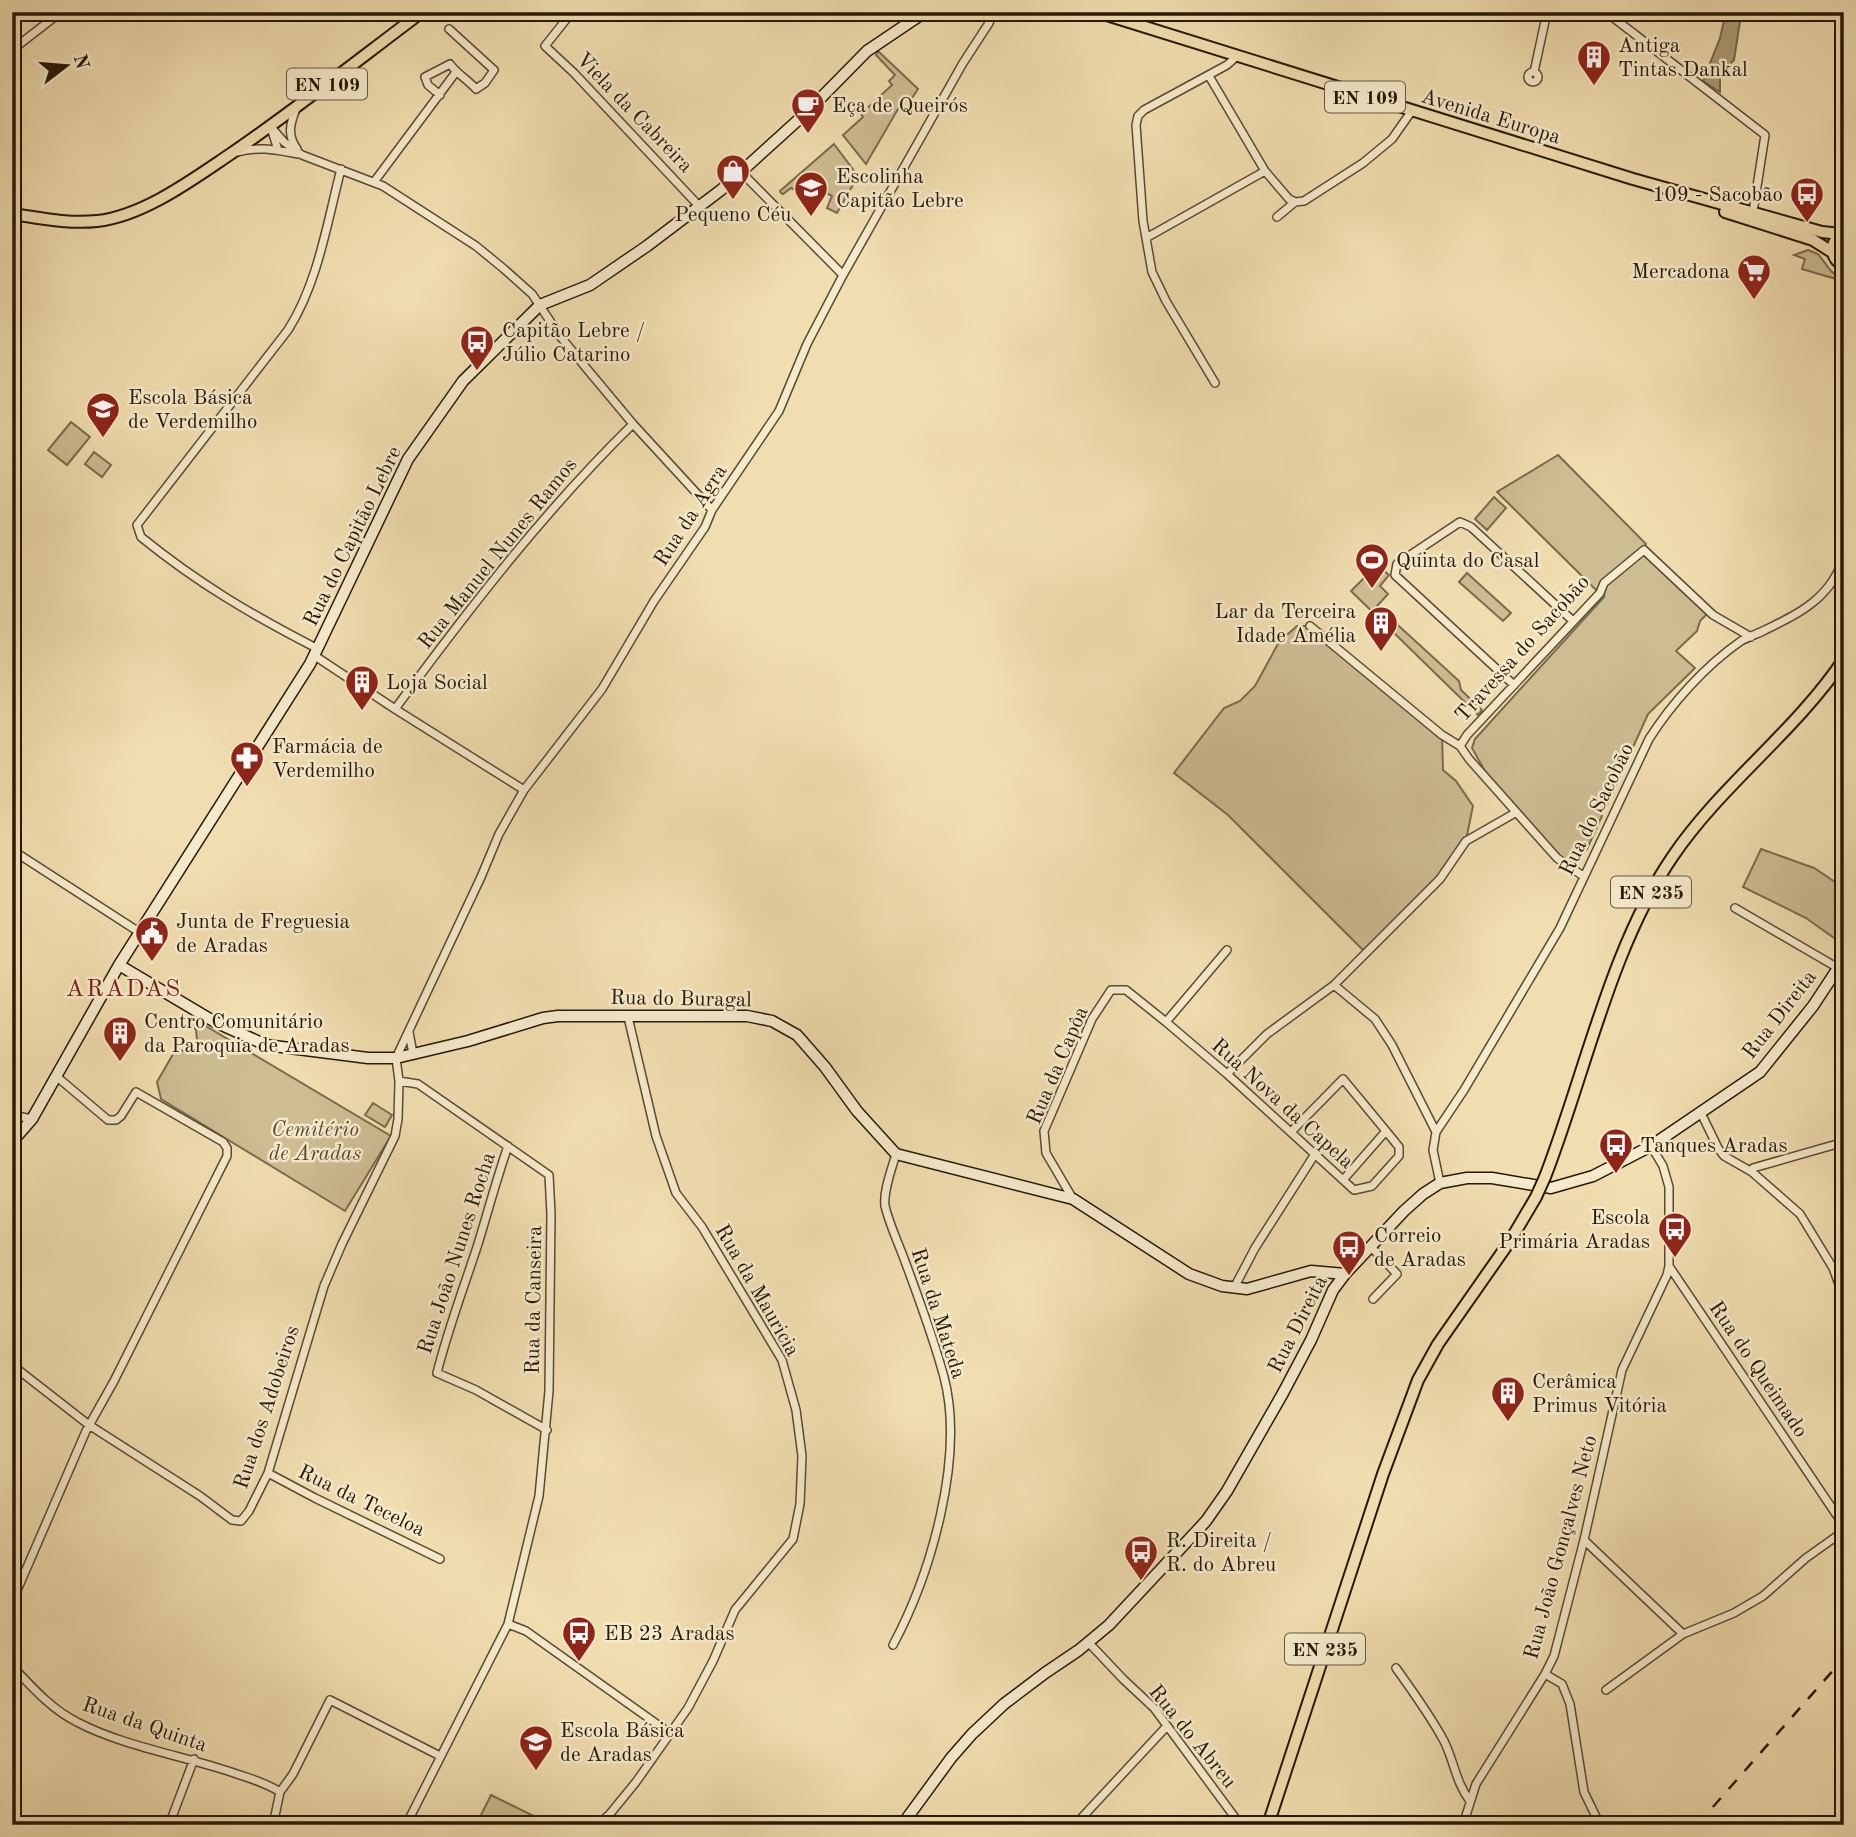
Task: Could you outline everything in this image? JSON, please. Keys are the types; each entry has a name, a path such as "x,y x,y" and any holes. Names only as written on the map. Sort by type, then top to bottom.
{"main road":[{"name":"EN 109","path":"12,214 62,221 99,221 134,211 188,182 271,127 422,12"},
{"name":"Rua do Capitão Lebre","path":"12,1142 32,1119 139,932 317,652 408,459 463,381 540,305 590,285 742,173 867,51 925,12"},
{"name":"Avenida Europa","path":"1097,12 1633,179 1822,232 1843,233"},
{"name":"Avenida Europa","path":"1633,179 1813,240 1839,263"},
{"name":"Avenida Europa","path":"1839,263 1835,240 1843,233"},
{"name":"EN 235","path":"1268,1825 1379,1486 1413,1392 1438,1344 1510,1241 1545,1177 1610,989 1643,906 1672,856 1694,827 1821,692 1844,659"},
{"name":"Rua Direita","path":"902,1825 972,1734 1004,1704 1109,1625 1206,1521 1227,1491 1297,1368 1334,1290 1345,1274 1404,1211 1440,1183 1467,1178 1492,1178 1551,1188 1593,1176 1651,1146 1759,1072 1813,1006 1841,964"},
{"name":"Rua do Buragal","path":"119,965 215,1022 266,1045 368,1058 396,1058 468,1041 543,1018 747,1016 772,1021 797,1035 825,1067 857,1111 896,1154"},
{"path":"896,1154 1073,1199 1189,1274 1222,1286 1247,1289 1311,1271 1345,1274"}],"street":[{"path":"12,50 61,12"},
{"name":"Viela da Cabreira","path":"572,12 545,46 699,206"},
{"name":"Rua da Agra","path":"396,1058 499,834 524,790 601,689 654,601 705,527 712,510 779,411 807,344 843,275 993,12"},
{"path":"1534,72 1547,12"},
{"path":"1606,12 1765,135 1753,212"},
{"path":"440,95 428,85 425,78 450,64 476,89 485,83 494,70 449,29"},
{"path":"1215,383 1166,301 1152,272 1146,238 1136,125 1138,116 1144,110 1209,76 1236,57"},
{"path":"374,182 456,72"},
{"path":"1209,76 1265,171 1289,199 1295,202 1304,201 1363,163 1392,139 1410,111"},
{"path":"296,109 290,123 290,136 302,155"},
{"path":"271,127 284,142 302,155"},
{"path":"271,127 278,149"},
{"path":"230,154 252,148 278,149 341,169 374,182 476,246 532,294 560,336 633,424 712,510"},
{"path":"341,169 308,294 299,314 137,525 141,537 203,584 242,610 317,652 395,709 524,790"},
{"path":"1146,238 1265,171"},
{"path":"742,173 843,275"},
{"path":"1277,217 1295,202"},
{"name":"Rua Manuel Nunes Ramos","path":"395,709 540,523 591,465 633,424"},
{"path":"1514,685 1395,575 1397,564 1460,522 1471,527 1573,621"},
{"name":"Travessa do Sacobão","path":"1583,876 1557,858 1469,760 1460,746 1467,735 1600,593 1604,583 1644,550 1713,615 1751,636"},
{"name":"Rua do Sacobão","path":"1436,1132 1464,1090 1560,928 1649,739 1663,717 1688,688 1742,640 1804,611 1825,591 1844,555"},
{"path":"1310,626 1442,735 1460,746"},
{"path":"1227,1074 1267,1034 1334,985 1440,879 1466,841 1516,813"},
{"path":"12,850 139,932"},
{"path":"1735,908 1841,964"},
{"path":"1166,1022 1227,950"},
{"path":"1334,985 1375,1019 1392,1045 1436,1132 1433,1150 1440,1183"},
{"name":"Rua Nova da Capela","path":"1119,988 1126,990 1227,1074 1354,1190 1372,1186 1399,1156 1399,1147 1385,1131"},
{"name":"Rua da Capôa","path":"1073,1199 1046,1153 1044,1131 1092,1019 1111,990 1119,988"},
{"name":"Rua da Mauricia","path":"597,1825 629,1791 671,1734 713,1661 735,1610 793,1539 800,1504 802,1456 796,1410 782,1360 702,1227 676,1193 656,1136 628,1017"},
{"path":"409,1032 413,1054"},
{"path":"396,1058 399,1081"},
{"path":"12,1602 89,1425 227,1156 227,1148 223,1142 136,1092 121,1116 116,1120 108,1120 56,1076"},
{"path":"1290,1132 1343,1079 1385,1131 1343,1180"},
{"name":"Rua da Canseira","path":"399,1081 418,1084 549,1175 551,1214 547,1430 539,1496 508,1624 406,1825"},
{"name":"Rua dos Adobeiros","path":"12,1364 89,1425 200,1496 232,1520 241,1521 250,1511 268,1473 324,1286 395,1136 399,1081"},
{"path":"1701,1113 1724,1156 1752,1172 1800,1214 1833,1268 1844,1298"},
{"path":"12,1115 32,1119"},
{"path":"1752,1172 1753,1168 1844,1142"},
{"name":"Rua João Nunes Rocha","path":"509,1146 448,1329 437,1373 476,1390 547,1430"},
{"name":"Rua João Gonçalves Neto","path":"1463,1825 1476,1784 1554,1656 1584,1541 1622,1370 1667,1275 1669,1188 1663,1166 1651,1146"},
{"name":"Rua da Mateda","path":"893,1645 908,1617 934,1541 947,1469 951,1422 941,1367 885,1203 896,1154"},
{"path":"1234,1287 1255,1248 1315,1154"},
{"path":"1371,1247 1397,1273 1373,1299"},
{"name":"Rua do Queimado","path":"1606,1690 1683,1634 1734,1613 1763,1596 1844,1528 1669,1266"},
{"name":"Rua da Teceloa","path":"268,1473 440,1559"},
{"path":"1584,1541 1683,1634"},
{"path":"508,1624 526,1631 671,1734"},
{"name":"Rua do Abreu","path":"1088,1642 1154,1708 1238,1824"},
{"name":"Rua da Quinta","path":"12,1666 53,1708 78,1723 127,1741 194,1759 269,1785 280,1792"},
{"path":"1396,1668 1446,1744 1462,1790 1470,1801"},
{"path":"1545,1674 1562,1684 1570,1704 1584,1792 1600,1825"},
{"path":"273,1825 280,1792 293,1774 330,1700 440,1756"},
{"path":"1075,1825 1167,1726"},
{"path":"169,1825 194,1759"}],"green space":[{"path":"878,51 918,89 912,98 905,97 866,164 843,135 892,85 889,81 895,75 876,55"},
{"path":"834,144 858,176 837,213 827,208 832,196 804,181 795,190 791,188 781,193 780,191"},
{"path":"1808,250 1818,254 1842,280 1844,287 1836,279 1802,269 1805,259 1794,255"},
{"path":"71,422 90,437 67,465 48,450"},
{"path":"94,452 111,465 102,477 85,464"},
{"path":"1558,455 1646,544 1644,550 1596,590 1497,492"},
{"name":"Quinta do Casal","path":"1494,497 1506,508 1487,530 1475,519"},
{"path":"1644,554 1707,614 1700,621 1697,631 1676,651 1695,668 1648,714 1587,849 1576,863 1557,858 1496,791 1472,748 1475,739 1604,597 1605,586"},
{"path":"1378,566 1389,575 1380,586 1388,594 1377,606 1459,681 1461,690 1482,710 1478,715 1351,591"},
{"path":"1467,573 1511,613 1503,621 1459,582"},
{"path":"1297,626 1310,626 1442,735 1443,770 1456,781 1473,806 1466,840 1454,859 1366,953 1228,815 1174,773 1224,708 1240,701 1255,686 1279,642"},
{"path":"1761,849 1814,868 1844,888 1844,945 1806,918 1743,887"},
{"name":"Cemitério de Aradas","path":"194,1019 391,1136 345,1211 161,1099 157,1082 176,1049 183,1051 194,1046 197,1040 196,1030 191,1025"},
{"path":"373,1103 392,1115 385,1127 365,1115"},
{"path":"491,1795 542,1820 540,1825 476,1825"}],"shaded area":[{"path":"1726,12 1741,12 1741,15 1734,60 1720,74 1720,92 1703,81 1720,38"}],"railway":[{"path":"1697,1825 1844,1658"}],"place":[{"name":"Antiga Tintas Dankal","path":"1594,87"},
{"name":"Eça de Queirós","path":"808,135"},
{"name":"Pequeno Céu","path":"733,201"},
{"name":"Escolinha Capitão Lebre","path":"811,218"},
{"name":"109 - Sacobão","path":"1807,224"},
{"name":"Mercadona","path":"1754,301"},
{"name":"Capitão Lebre / Júlio Catarino","path":"477,372"},
{"name":"Escola Básica de Verdemilho","path":"103,439"},
{"name":"Quinta do Casal","path":"1372,590"},
{"name":"Lar da Terceira Idade Amélia","path":"1381,653"},
{"name":"Loja Social","path":"362,712"},
{"name":"Farmácia de Verdemilho","path":"247,788"},
{"name":"Junta de Freguesia de Aradas","path":"152,963"},
{"name":"Centro Comunitário da Paroquia de Aradas","path":"120,1063"},
{"name":"Tanques Aradas","path":"1616,1175"},
{"name":"Escola Primária Aradas","path":"1675,1259"},
{"name":"Correio de Aradas","path":"1349,1277"},
{"name":"Cerâmica Primus Vitória","path":"1508,1423"},
{"name":"R. Direita / R. do Abreu","path":"1141,1582"},
{"name":"EB 23 Aradas","path":"579,1663"},
{"name":"Escola Básica de Aradas","path":"536,1772"}],"district":[{"name":"ARADAS","path":"124,988"}]}
